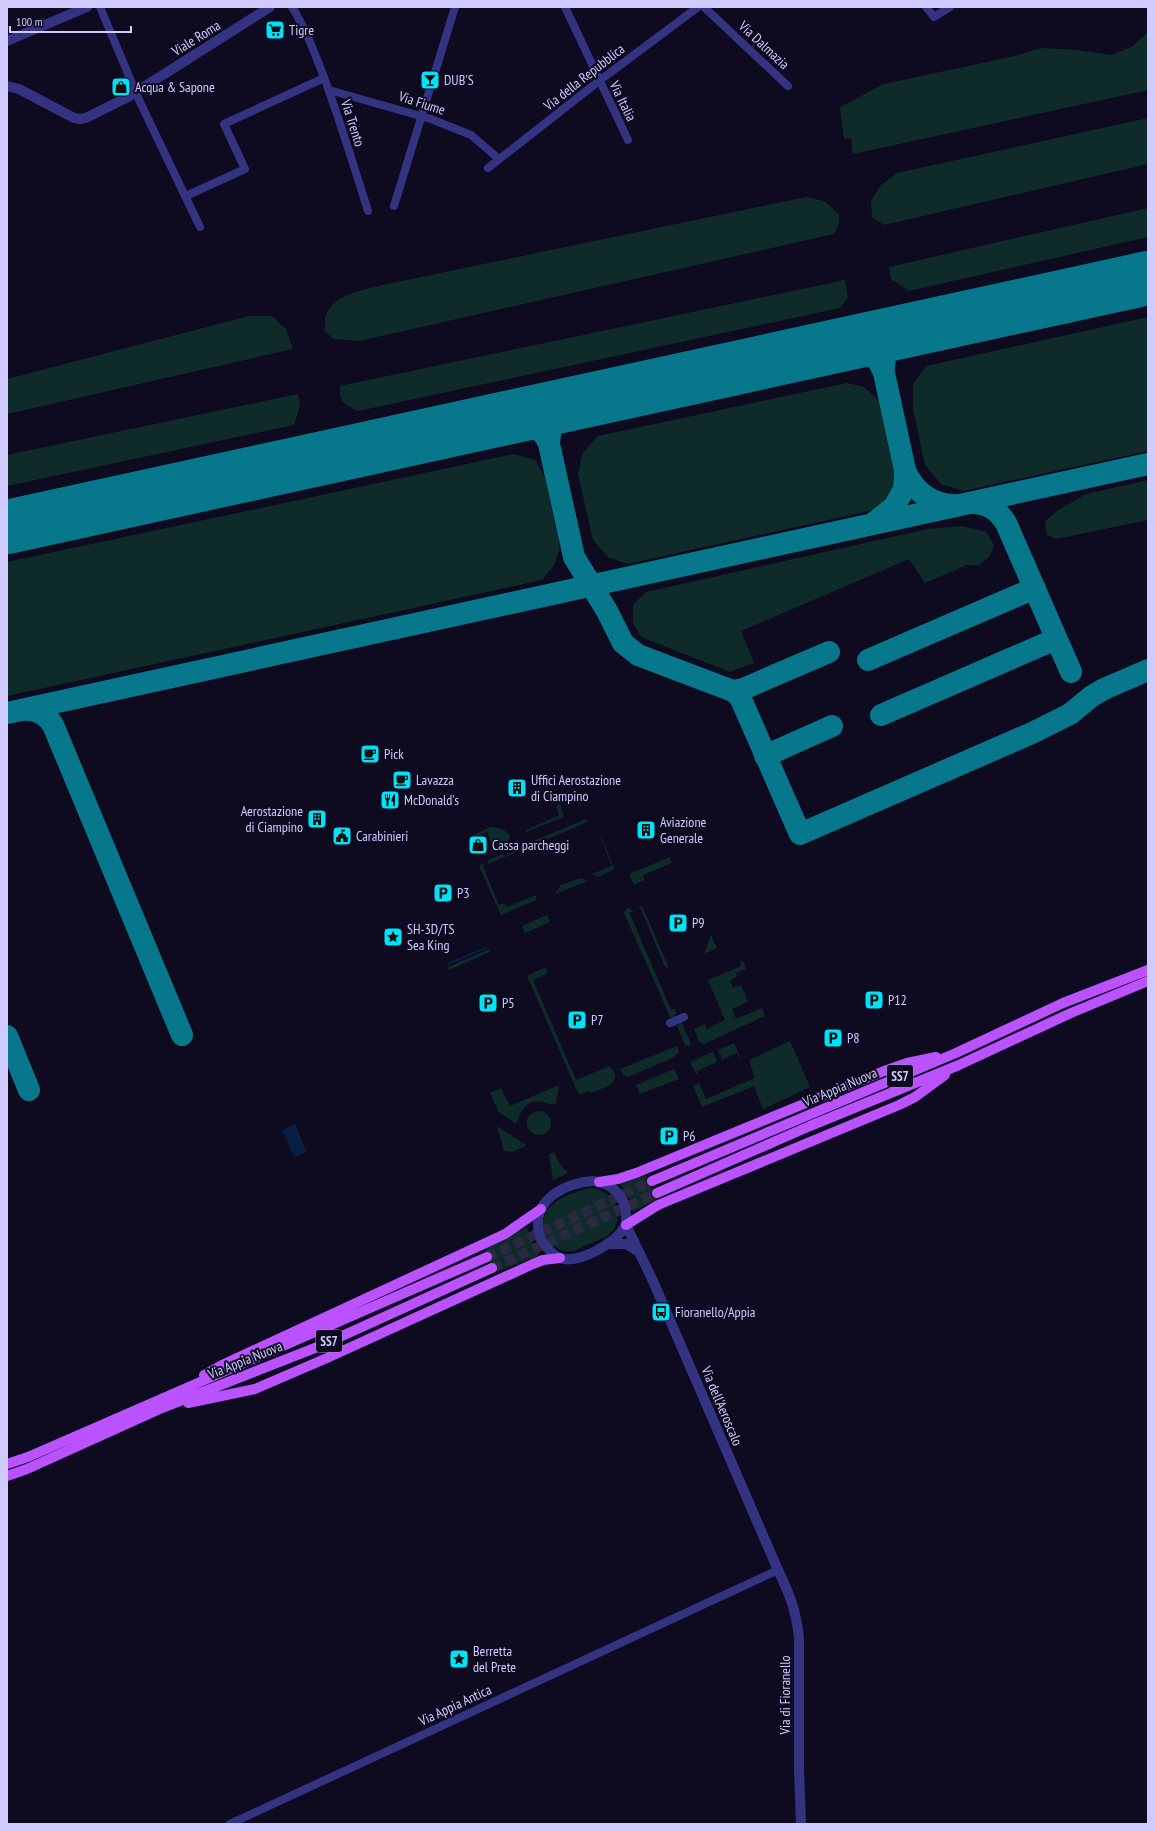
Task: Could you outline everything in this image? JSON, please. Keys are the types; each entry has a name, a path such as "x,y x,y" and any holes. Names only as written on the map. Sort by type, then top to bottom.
{"main road":[{"name":"Via Appia Nuova","path":"652,1181 956,1053 1063,1003 1148,970"},
{"name":"Via Appia Nuova","path":"657,1193 782,1138 959,1065 1072,1013 1148,981"},
{"path":"600,1182 618,1179 636,1173 891,1068 917,1060 956,1053"},
{"path":"626,1225 658,1205 899,1106 919,1094 959,1065"},
{"path":"168,1397 222,1365 505,1234 541,1209"},
{"name":"Via Appia Nuova","path":"7,1464 28,1457 168,1397 487,1257"},
{"path":"162,1408 255,1389 334,1355 542,1260 560,1258"},
{"name":"Via Appia Nuova","path":"7,1476 34,1466 162,1408 320,1346 492,1268"}],"street":[{"path":"7,41 87,7"},
{"path":"100,7 136,92 200,227"},
{"name":"Viale Roma","path":"7,86 19,89 74,118 86,118 136,92 270,7"},
{"name":"Via Trento","path":"292,7 304,26 312,44 329,90 368,211"},
{"path":"394,206 455,7"},
{"name":"Via Italia","path":"565,7 628,140"},
{"name":"Via della Repubblica","path":"488,168 599,81 698,7"},
{"name":"Via Dalmazia","path":"704,7 788,86"},
{"path":"926,7 934,17 950,7"},
{"path":"186,196 245,169 224,124 324,78"},
{"name":"Via Fiume","path":"329,90 423,115 471,135 500,159"},
{"path":"670,1023 684,1017"},
{"path":"600,1182 612,1187 622,1197 626,1210 626,1225 616,1238 607,1244 578,1258 560,1258 547,1248 540,1237 538,1220 544,1203 556,1193 581,1183 600,1182"},
{"name":"Via dell'Aeroscalo","path":"626,1225 641,1253 778,1570"},
{"path":"607,1244 626,1244 635,1248 641,1253"},
{"name":"Via Appia Antica","path":"230,1824 778,1570"},
{"name":"Via di Fioranello","path":"778,1570 792,1599 797,1618 799,1638 799,1770 801,1824"}],"green space":[{"path":"1148,32 1148,90 853,154 851,138 844,139 840,107 884,84 1015,56 1041,48 1077,50 1111,55 1133,46"},
{"path":"1148,118 1148,164 884,225 872,217 871,201 880,186 897,173"},
{"path":"806,197 824,201 839,214 839,223 834,234 359,341 333,339 325,331 325,317 330,308 336,302 359,291"},
{"path":"1148,208 1148,237 909,291 891,279 889,267"},
{"path":"845,280 848,298 840,308 358,411 343,402 340,396 340,386"},
{"path":"249,316 272,316 286,329 293,349 7,414 7,379"},
{"path":"1148,317 1148,451 963,491 941,484 925,465 913,409 913,384 926,366"},
{"path":"847,383 864,387 879,401 897,469 892,492 878,509 627,564 608,557 593,540 578,474 582,454 598,436"},
{"path":"298,394 300,406 294,425 7,486 7,455"},
{"path":"514,454 535,460 545,477 560,548 554,565 542,580 7,696 7,562"},
{"path":"1148,480 1148,520 1056,539 1047,535 1045,521 1060,509 1086,494"},
{"path":"962,526 986,532 994,545 989,557 979,565 967,565 925,583 909,559 741,631 754,663 730,672 641,637 633,623 633,605 646,592 928,529"},
{"path":"560,804 564,817 526,832 526,830 559,815 556,806"},
{"path":"586,819 588,822 488,864 487,861 502,854 504,856 513,852 512,850"},
{"path":"593,819 614,867 613,870 598,877 592,874 612,866"},
{"path":"491,827 499,828 507,832 510,836 509,841 493,847 487,832 477,836 479,841 474,843 471,836"},
{"path":"670,857 672,863 643,875 644,880 634,885 629,874"},
{"path":"483,863 499,905 504,903 507,907 536,895 536,900 501,915 479,866"},
{"path":"581,878 588,881 555,894 561,885"},
{"path":"641,906 669,968 665,967 640,907"},
{"path":"629,908 634,912 629,912 671,1009 676,1009 676,1014 673,1017 670,1017 624,913 626,909"},
{"path":"547,915 550,922 525,933 522,926"},
{"path":"711,935 717,948 704,954"},
{"path":"489,949 490,952 449,970 448,967"},
{"path":"743,961 746,969 736,973 737,977 730,980 733,988 741,985 748,1002 732,1009 736,1019 762,1008 765,1016 704,1044 700,1043 694,1029 705,1024 707,1029 725,1020 708,980 741,966 740,962"},
{"path":"546,967 548,973 533,980 576,1080 610,1066 615,1077 614,1081 606,1087 590,1093 589,1091 581,1094 578,1093 527,976"},
{"path":"681,1022 691,1043 689,1046 685,1045 677,1026"},
{"path":"790,1041 810,1087 763,1109 754,1086 702,1107 693,1086 699,1083 706,1099 755,1078 749,1060"},
{"path":"734,1043 740,1057 739,1058 737,1053 722,1060 718,1050"},
{"path":"677,1046 679,1052 672,1058 628,1077 624,1076 620,1069"},
{"path":"713,1052 717,1062 697,1071 698,1074 696,1074 690,1062"},
{"path":"674,1069 679,1079 640,1094 636,1085"},
{"path":"559,1085 556,1104 537,1101 529,1104 523,1110 516,1124 498,1111 490,1093 501,1088 510,1106"},
{"path":"539,1111 548,1114 551,1123 548,1132 539,1135 530,1132 527,1123 530,1114"},
{"path":"497,1126 526,1146 512,1152 504,1151"},
{"path":"554,1152 559,1163 568,1173 553,1180 549,1154"},
{"path":"646,1175 657,1199 633,1212 629,1197 620,1184"},
{"path":"591,1188 605,1193 610,1197 617,1209 617,1223 611,1233 577,1250 567,1251 559,1249 548,1240 544,1233 544,1218 547,1211 552,1205 565,1197 581,1190"},
{"path":"527,1227 532,1242 540,1255 494,1273 484,1248"}],"water":[{"path":"487,946 488,948 448,965 447,963"},
{"path":"295,1124 307,1152 294,1157 282,1130"}],"taxiway":[{"path":"884,373 885,358 891,346 901,336 914,329"},
{"path":"840,345 862,348 872,354 881,365 905,470 904,489 894,507 875,522"},
{"path":"549,444 552,427 559,416 564,411 586,401"},
{"path":"502,419 518,419 530,422 541,431 549,444 574,557 607,611 623,643 638,655 733,691 740,697 800,834 1032,733 1070,714 1092,696 1104,689 1148,670"},
{"path":"7,713 1148,464"},
{"path":"905,470 913,484 924,495 937,502 954,505"},
{"path":"970,503 987,505 996,511 1006,523 1071,672"},
{"path":"868,660 1035,588"},
{"path":"881,715 1056,639"},
{"path":"733,691 743,689 829,652"},
{"path":"23,710 36,711 44,715 53,725 182,1035"},
{"path":"765,756 832,726"},
{"path":"7,1036 29,1090"}],"runway":[{"path":"7,527 1148,278"}],"tunnel":[{"path":"487,1257 652,1181"},
{"path":"492,1268 657,1193"}],"place":[{"name":"Tigre","path":"275,30"},
{"name":"DUB'S","path":"430,80"},
{"name":"Acqua & Sapone","path":"121,87"},
{"name":"Pick","path":"370,754"},
{"name":"Lavazza","path":"402,780"},
{"name":"Uffici Aerostazione di Ciampino","path":"517,788"},
{"name":"McDonald's","path":"390,800"},
{"name":"Aerostazione di Ciampino","path":"317,819"},
{"name":"Aviazione Generale","path":"646,830"},
{"name":"Carabinieri","path":"342,836"},
{"name":"Cassa parcheggi","path":"478,845"},
{"name":"P3","path":"443,893"},
{"name":"P9","path":"678,923"},
{"name":"SH-3D/TS Sea King","path":"393,937"},
{"name":"P12","path":"874,1000"},
{"name":"P5","path":"488,1003"},
{"name":"P7","path":"577,1020"},
{"name":"P8","path":"833,1038"},
{"name":"P6","path":"669,1136"},
{"name":"Fioranello/Appia","path":"661,1312"},
{"name":"Berretta del Prete","path":"459,1659"}]}
